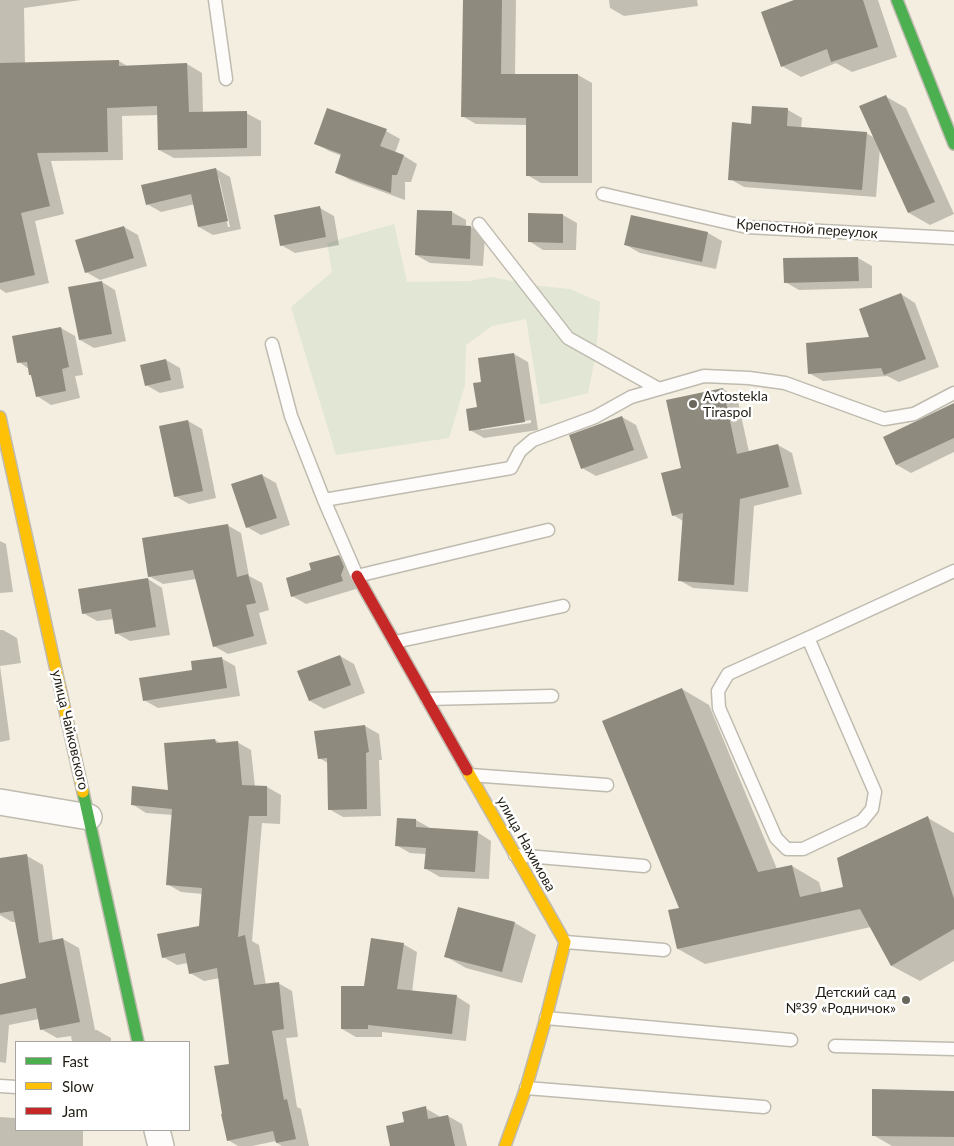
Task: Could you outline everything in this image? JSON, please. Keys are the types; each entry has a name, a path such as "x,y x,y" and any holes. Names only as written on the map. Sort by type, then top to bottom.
{"street":[{"path":"897,0 954,144"},
{"name":"улица Чайковского","path":"0,417 138,1041"},
{"name":"улица Нахимова","path":"357,576 565,942"},
{"path":"0,802 89,818"},
{"path":"506,1146 526,1088 565,942"},
{"path":"157,1131 161,1146"}],"lane":[{"path":"215,0 226,79"},
{"name":"Крепостной переулок","path":"603,194 747,227 954,238"},
{"path":"479,224 568,338 659,389"},
{"path":"272,344 291,416 324,500 357,576 548,530"},
{"path":"324,500 511,468 520,451 532,440 595,417 631,398 704,376 785,383 884,418 914,414 954,393"},
{"path":"808,638 875,792 872,809 862,821 803,850 787,850 776,838 719,708 718,691 728,674 954,571"},
{"path":"395,642 563,606"},
{"path":"427,699 552,696"},
{"path":"470,775 606,785"},
{"path":"515,855 644,866"},
{"path":"565,942 664,950"},
{"path":"546,1018 791,1040"},
{"path":"835,1046 954,1049"},
{"path":"0,1086 15,1086"},
{"path":"526,1088 764,1107"}],"green space":[{"path":"394,224 407,282 470,281 492,277 531,285 570,289 600,302 596,353 588,393 540,405 526,319 492,326 466,345 465,385 449,438 336,455 291,307 332,272 327,243"}],"building":[{"path":"463,0 502,0 501,74 578,74 578,176 526,176 526,118 461,117"},
{"path":"794,0 863,0 878,47 831,62 827,49 781,67 761,12"},
{"path":"119,60 119,66 187,63 189,112 247,111 247,148 158,150 157,106 107,108 108,152 37,153 50,206 21,213 35,275 0,283 0,63"},
{"path":"886,95 935,202 908,213 859,106"},
{"path":"752,106 788,108 787,126 867,132 862,190 728,180 732,122 751,124"},
{"path":"327,108 387,129 380,146 404,155 397,175 392,175 391,193 335,173 341,154 314,144"},
{"path":"216,168 228,221 198,227 191,194 146,205 141,185"},
{"path":"320,206 326,237 280,246 274,215"},
{"path":"417,210 452,211 452,225 471,226 470,259 415,255"},
{"path":"528,213 563,214 563,243 528,242"},
{"path":"631,215 708,232 702,262 624,245"},
{"path":"124,226 134,258 85,273 75,240"},
{"path":"858,257 859,281 784,283 783,258"},
{"path":"102,281 112,334 79,340 68,287"},
{"path":"901,293 926,359 884,375 881,368 808,374 806,343 869,337 859,309"},
{"path":"61,327 69,367 62,369 66,391 36,397 27,362 17,363 12,336"},
{"path":"514,353 525,422 469,431 466,409 477,407 473,383 481,382 478,358"},
{"path":"166,359 171,380 145,386 140,365"},
{"path":"723,388 737,454 778,444 789,487 740,499 734,585 678,581 683,513 672,516 661,473 681,468 666,400"},
{"path":"954,403 954,438 896,465 883,437"},
{"path":"622,416 634,450 581,469 569,435"},
{"path":"188,420 203,491 174,497 159,426"},
{"path":"262,474 277,518 246,528 231,484"},
{"path":"228,524 237,577 248,574 256,603 246,605 254,636 213,647 193,570 148,577 142,538"},
{"path":"339,555 344,567 341,575 343,581 291,597 286,578 311,570 309,563"},
{"path":"148,578 156,627 115,634 111,609 82,614 78,589"},
{"path":"340,655 351,685 309,701 297,671"},
{"path":"222,657 227,688 143,701 139,678 192,670 191,661"},
{"path":"682,688 758,872 792,865 800,897 843,887 837,858 928,816 954,899 954,929 891,966 860,909 677,949 668,910 679,908 602,721"},
{"path":"365,725 369,752 366,753 367,809 328,810 327,758 318,759 314,731"},
{"path":"215,739 216,743 238,741 242,785 267,786 267,816 249,816 238,937 245,935 254,985 279,982 284,1029 272,1031 284,1100 287,1099 296,1139 276,1143 273,1131 227,1141 214,1066 229,1064 217,968 189,974 185,953 162,958 157,934 199,926 202,888 166,885 172,809 131,805 132,786 168,790 164,743"},
{"path":"397,818 416,819 416,827 478,831 475,872 424,869 426,848 395,846"},
{"path":"27,854 39,943 63,938 80,1022 40,1030 36,1008 0,1015 0,984 26,978 13,911 0,913 0,858"},
{"path":"458,907 515,922 502,972 444,957"},
{"path":"371,938 404,943 397,989 457,995 452,1034 368,1025 368,1029 341,1029 341,986 364,986"},
{"path":"872,1089 954,1091 954,1137 872,1136"},
{"path":"426,1106 428,1119 448,1115 455,1146 390,1146 386,1126 404,1122 402,1112"}],"traffic: fast":[{"path":"897,0 954,144"},
{"path":"83,792 138,1041"}],"traffic: slow":[{"path":"0,417 83,792"},
{"path":"467,770 565,942 526,1088 505,1146"}],"traffic: jam":[{"path":"357,576 467,770"}],"place":[{"name":"Avtostekla Tiraspol","path":"693,404"},
{"name":"Детский сад №39 «Родничок»","path":"906,1000"}]}
